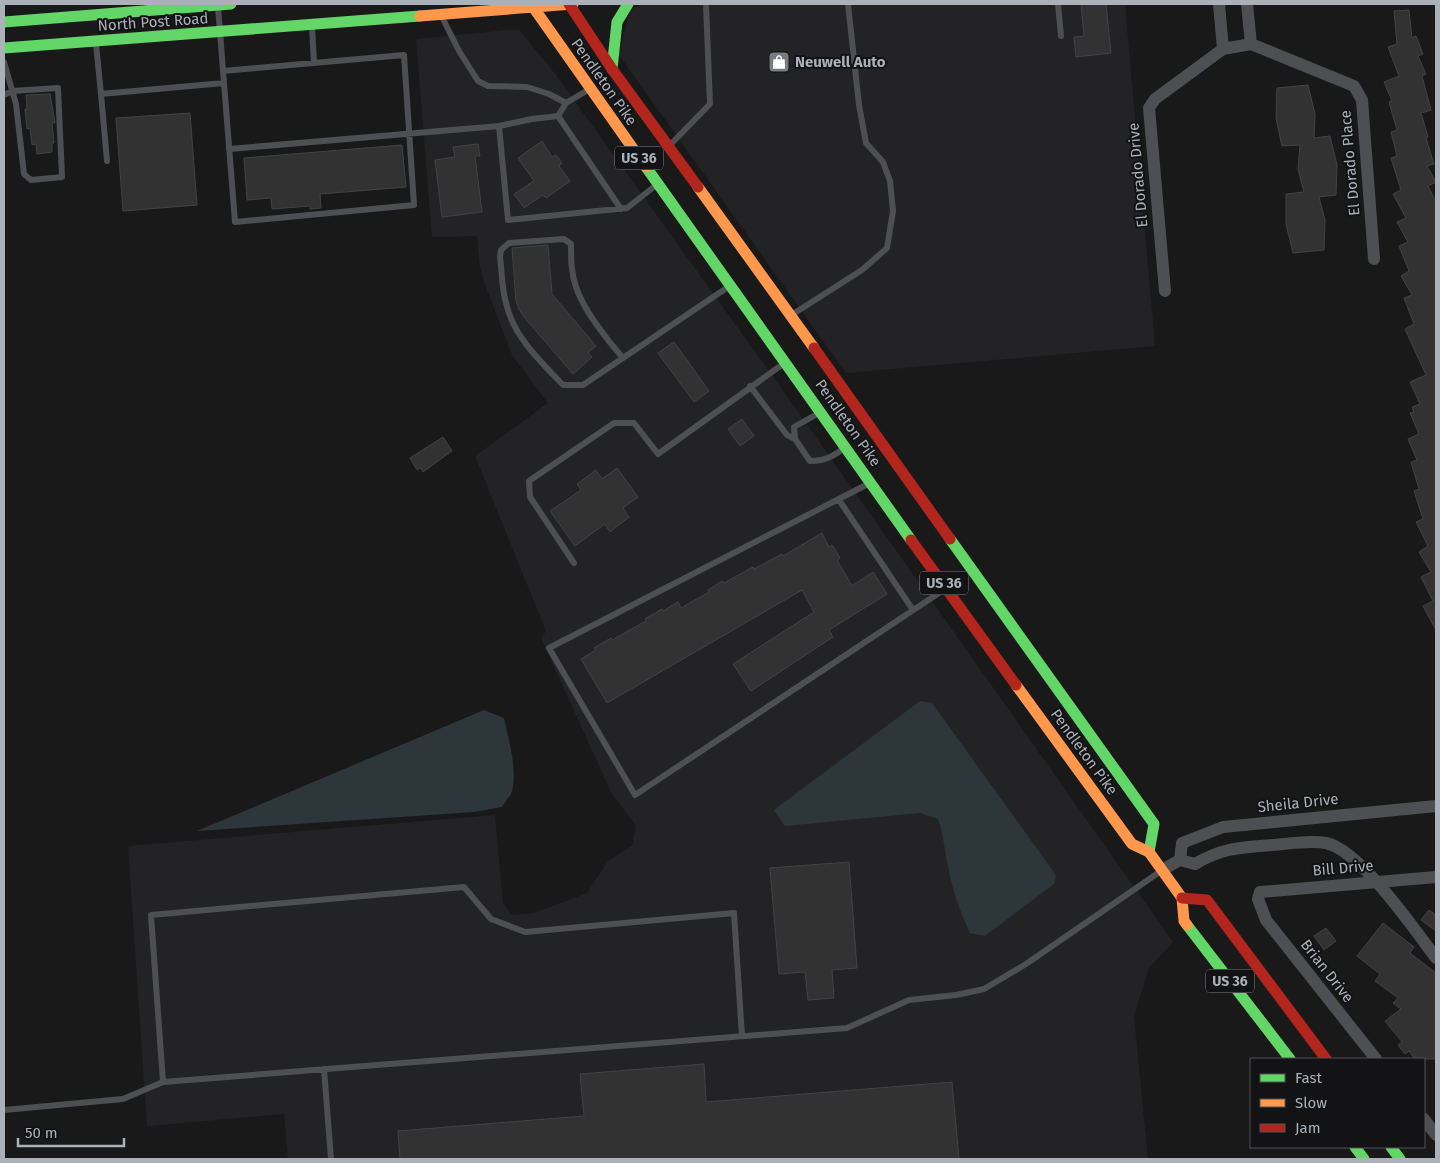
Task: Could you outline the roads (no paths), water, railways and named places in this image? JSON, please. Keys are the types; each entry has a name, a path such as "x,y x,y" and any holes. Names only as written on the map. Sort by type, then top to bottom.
{"main road":[{"name":"North Post Road","path":"4,22 109,9 230,4"},
{"name":"Pendleton Pike","path":"569,4 612,69 1154,824 1148,852"},
{"name":"North Post Road","path":"4,48 312,25 532,5 573,4"},
{"path":"612,69 617,22 628,4"},
{"name":"Pendleton Pike","path":"532,5 871,482 1132,844 1148,852 1162,870 1182,898 1184,921 1289,1058"},
{"path":"1182,898 1207,900 1325,1058"},
{"path":"1356,1148 1364,1159"},
{"path":"1392,1148 1400,1159"}],"street":[{"path":"1219,4 1223,49 1251,44 1247,4"},
{"name":"El Dorado Place","path":"1251,44 1354,86 1359,93 1362,100 1374,259"},
{"name":"El Dorado Drive","path":"1165,291 1149,108 1155,98 1223,49"},
{"name":"Sheila Drive","path":"1180,860 1182,843 1223,827 1436,806"},
{"path":"1162,870 1180,860 1195,864 1212,854 1228,849 1326,843 1342,850 1358,862 1377,882 1436,958"},
{"name":"Bill Drive","path":"1258,899 1260,892 1436,877"},
{"name":"Brian Drive","path":"1258,899 1266,920 1375,1058"},
{"path":"1425,1120 1436,1135"}],"lane":[{"path":"218,4 220,32 223,71 224,83 229,148 235,222 414,205 404,55 223,71"},
{"path":"669,146 710,104 706,4"},
{"path":"790,316 862,270 887,248 893,211 890,181 883,162 866,143 859,105 848,4"},
{"path":"1058,4 1061,36"},
{"path":"440,14 459,51 478,81 488,86 527,87 549,94 566,103"},
{"path":"312,25 314,63"},
{"path":"96,41 107,161"},
{"path":"4,62 12,91 16,104 24,174 31,180 62,177 58,88 12,91 4,95"},
{"path":"101,94 224,83"},
{"path":"558,116 566,103 590,88"},
{"path":"229,148 498,126 558,116"},
{"path":"558,116 621,209"},
{"path":"498,126 508,220 627,208 658,184"},
{"path":"623,358 608,341 576,288 571,264 571,244 564,239 546,240 509,244 501,250 500,257 506,305 514,326 526,344 563,385 583,385 623,358 731,285"},
{"path":"574,563 530,497 529,482 614,423 634,423 658,454 750,386 786,362"},
{"path":"750,386 787,435 795,439"},
{"path":"822,411 794,428 795,439 810,461 822,461 847,446"},
{"path":"871,482 549,648 635,795 947,588"},
{"path":"839,500 913,610"},
{"path":"4,1110 123,1099 163,1082 847,1028 909,1000 956,995 984,989 1026,964 1162,870"},
{"path":"163,1082 151,915 464,887 491,919 525,932 734,913 742,1036"},
{"path":"324,1069 331,1159"}],"place":[{"name":"Neuwell Auto","path":"779,62"}]}
